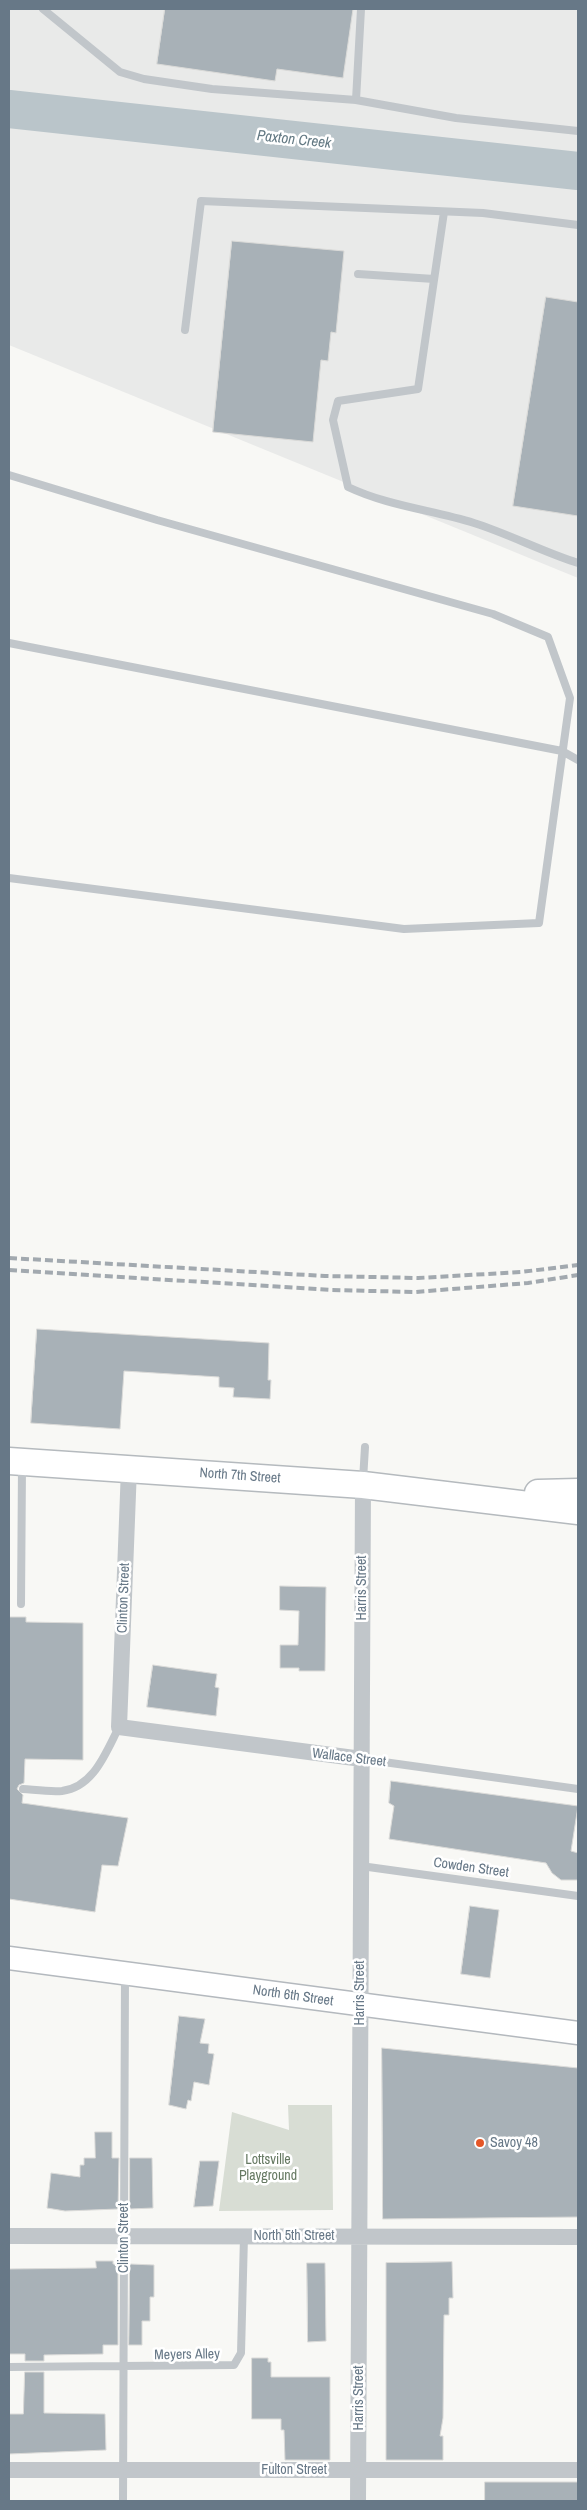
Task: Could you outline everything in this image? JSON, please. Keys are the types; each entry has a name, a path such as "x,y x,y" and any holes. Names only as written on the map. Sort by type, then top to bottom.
{"main road":[{"name":"North 7th Street","path":"16,1461 363,1485 470,1496 578,1511"},
{"name":"North 7th Street","path":"470,1496 578,1492"},
{"name":"North 6th Street","path":"9,1958 578,2033"}],"street":[{"name":"Clinton Street","path":"119,1727 128,1468"},
{"name":"Harris Street","path":"358,2501 363,1485"},
{"name":"Wallace Street","path":"119,1727 362,1759"},
{"name":"North 5th Street","path":"9,2236 578,2237"},
{"name":"Fulton Street","path":"9,2470 578,2470"}],"lane":[{"path":"43,9 120,72 144,80 212,89 356,100 456,118 578,131"},
{"path":"356,100 361,9"},
{"path":"185,330 201,202 483,213 578,225"},
{"path":"444,212 418,389 338,401 333,420 348,487 370,498 474,523 546,553 578,563"},
{"path":"358,274 434,279"},
{"path":"9,475 157,520 493,614 548,637 570,698 539,923 404,929 9,878"},
{"path":"9,643 562,752 578,760"},
{"path":"363,1485 365,1447"},
{"path":"16,1461 21,1604"},
{"path":"23,1789 63,1791 78,1786 88,1779 101,1762 119,1727"},
{"name":"Wallace Street","path":"362,1759 578,1789"},
{"name":"Cowden Street","path":"361,1866 578,1896"},
{"name":"Clinton Street","path":"123,2501 126,1974"},
{"name":"Meyers Alley","path":"9,2367 230,2367 236,2363 241,2353 244,2236"}],"shaded area":[{"path":"9,9 578,9 578,578 9,345"}],"green space":[{"name":"Lottsville Playground","path":"288,2105 332,2105 333,2210 219,2211 232,2112 289,2130"}],"building":[{"path":"165,9 353,9 343,78 277,69 275,81 157,64"},
{"path":"232,241 344,251 336,333 331,332 328,361 321,360 313,442 213,432"},
{"path":"546,297 578,302 578,516 513,506"},
{"path":"37,1329 269,1343 268,1380 271,1380 270,1399 233,1397 234,1388 219,1387 219,1377 124,1371 120,1429 31,1423"},
{"path":"280,1586 326,1587 325,1671 299,1671 299,1668 280,1668 280,1645 298,1645 299,1611 280,1610"},
{"path":"9,1617 26,1617 26,1622 83,1623 83,1760 25,1759 24,1783 19,1785 17,1789 23,1795 22,1803 128,1818 118,1866 102,1865 95,1912 9,1899"},
{"path":"153,1665 217,1674 215,1687 219,1688 216,1716 147,1707"},
{"path":"391,1781 578,1806 571,1851 578,1853 578,1880 561,1880 552,1873 546,1863 389,1839 394,1806 389,1803"},
{"path":"470,1906 499,1910 490,1978 461,1974"},
{"path":"179,2016 205,2019 200,2043 209,2044 208,2053 214,2054 209,2085 194,2082 191,2101 188,2100 186,2109 169,2105"},
{"name":"Savoy 48","path":"382,2048 578,2068 578,2217 383,2219"},
{"path":"95,2132 112,2132 112,2158 119,2158 118,2209 65,2211 47,2208 51,2173 80,2177 80,2165 84,2165 84,2158 95,2158"},
{"path":"130,2158 152,2158 153,2208 130,2209"},
{"path":"200,2161 219,2161 213,2206 194,2207"},
{"path":"96,2261 113,2261 113,2264 118,2264 118,2345 103,2345 103,2354 44,2355 44,2361 25,2361 25,2354 9,2354 9,2269 96,2268"},
{"path":"452,2262 453,2298 449,2298 449,2315 444,2315 443,2418 440,2436 443,2436 443,2460 386,2460 386,2263"},
{"path":"307,2263 325,2263 326,2341 308,2342"},
{"path":"130,2264 154,2265 154,2297 150,2297 150,2321 142,2321 142,2345 129,2345"},
{"path":"252,2358 268,2358 268,2362 271,2362 271,2377 330,2377 330,2460 285,2460 284,2430 281,2430 281,2419 252,2419"},
{"path":"25,2372 44,2372 44,2413 105,2414 106,2450 9,2454 9,2414 23,2414"},
{"path":"485,2482 578,2482 578,2501 485,2501"}],"waterway":[{"name":"Paxton Creek","path":"9,109 578,171"}],"railway":[{"path":"9,1258 325,1276 418,1278 521,1272 578,1265"},
{"path":"9,1270 332,1290 415,1292 528,1283 578,1275"}],"place":[{"name":"Savoy 48","path":"480,2143"}]}
